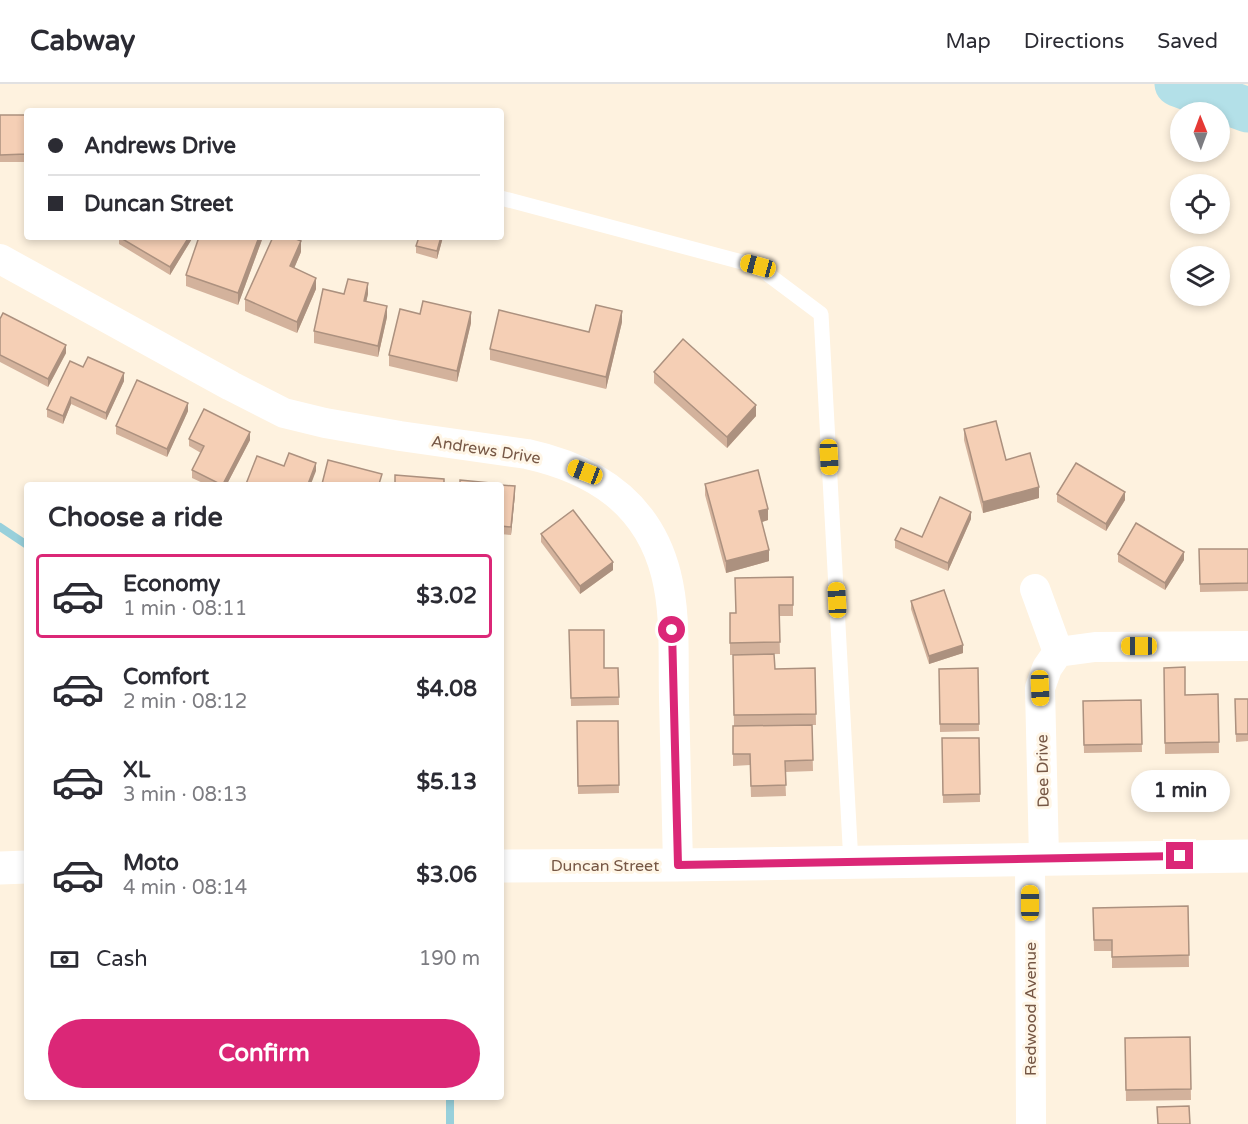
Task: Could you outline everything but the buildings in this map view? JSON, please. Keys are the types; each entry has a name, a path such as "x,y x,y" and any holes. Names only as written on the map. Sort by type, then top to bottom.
{"street":[{"name":"Andrews Drive","path":"0,258 231,386 284,412 325,423 552,459 585,472 614,491 640,518 656,545 668,581 674,671 678,865"},
{"path":"1035,589 1058,652 1095,647 1248,646"},
{"name":"Dee Drive","path":"1037,858 1040,688 1047,668 1058,652"},
{"name":"Duncan Street","path":"504,866 1248,855"},
{"name":"Redwood Avenue","path":"1031,1124 1037,858"},
{"path":"0,868 24,867"}],"lane":[{"path":"504,199 758,266 821,314 851,862"}],"waterway":[{"path":"1177,84 1248,110"},
{"path":"0,527 24,543"},
{"path":"450,1100 450,1124"}],"route":[{"path":"672,630 678,865 1180,856"}]}
